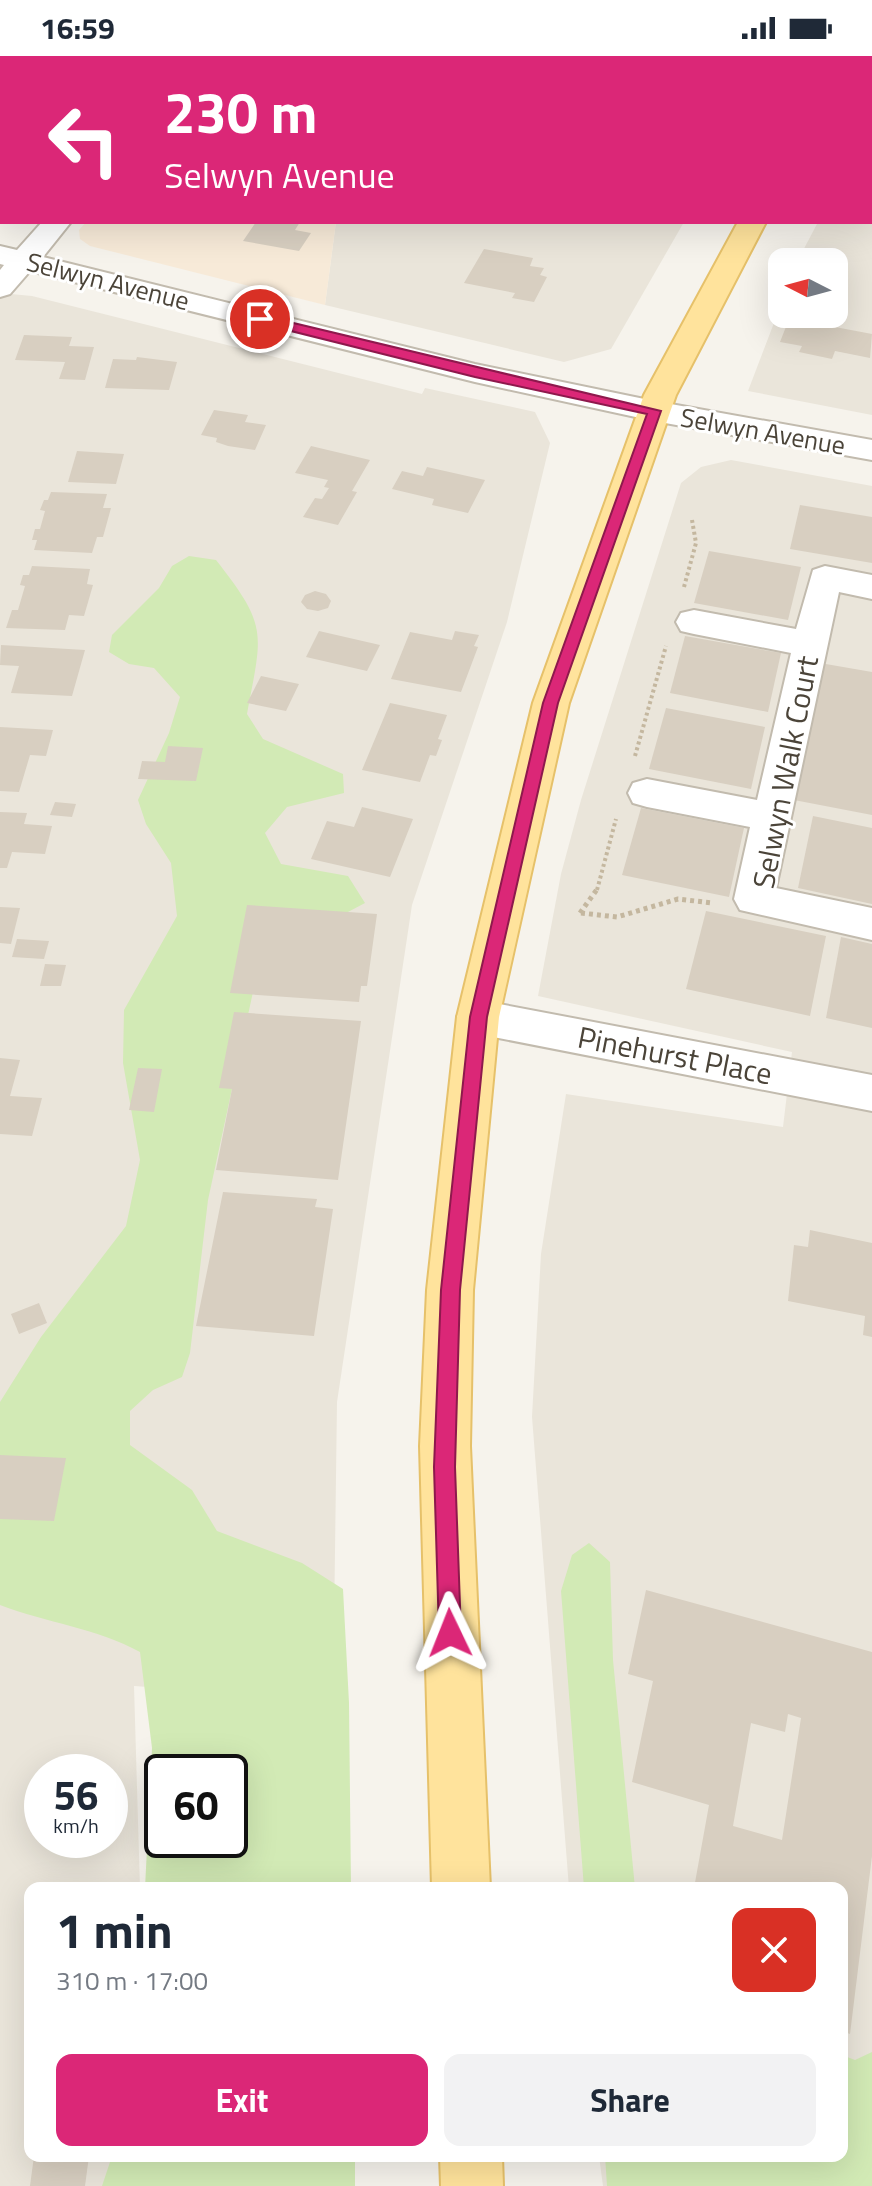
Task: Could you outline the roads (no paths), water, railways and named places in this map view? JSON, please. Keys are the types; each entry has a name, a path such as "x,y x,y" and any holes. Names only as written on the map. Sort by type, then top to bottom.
{"main road":[{"path":"461,1882 445,1446 450,1290 478,1017 551,703 654,411 751,224"},
{"path":"471,2162 472,2186"}],"street":[{"path":"0,288 12,257 54,224"},
{"name":"Selwyn Avenue","path":"12,257 360,346 654,411 872,450"},
{"name":"Selwyn Walk Court","path":"872,587 825,578 754,899 872,924"},
{"path":"681,619 810,644"},
{"path":"632,793 772,817"},
{"name":"Pinehurst Place","path":"478,1017 872,1093"}]}
